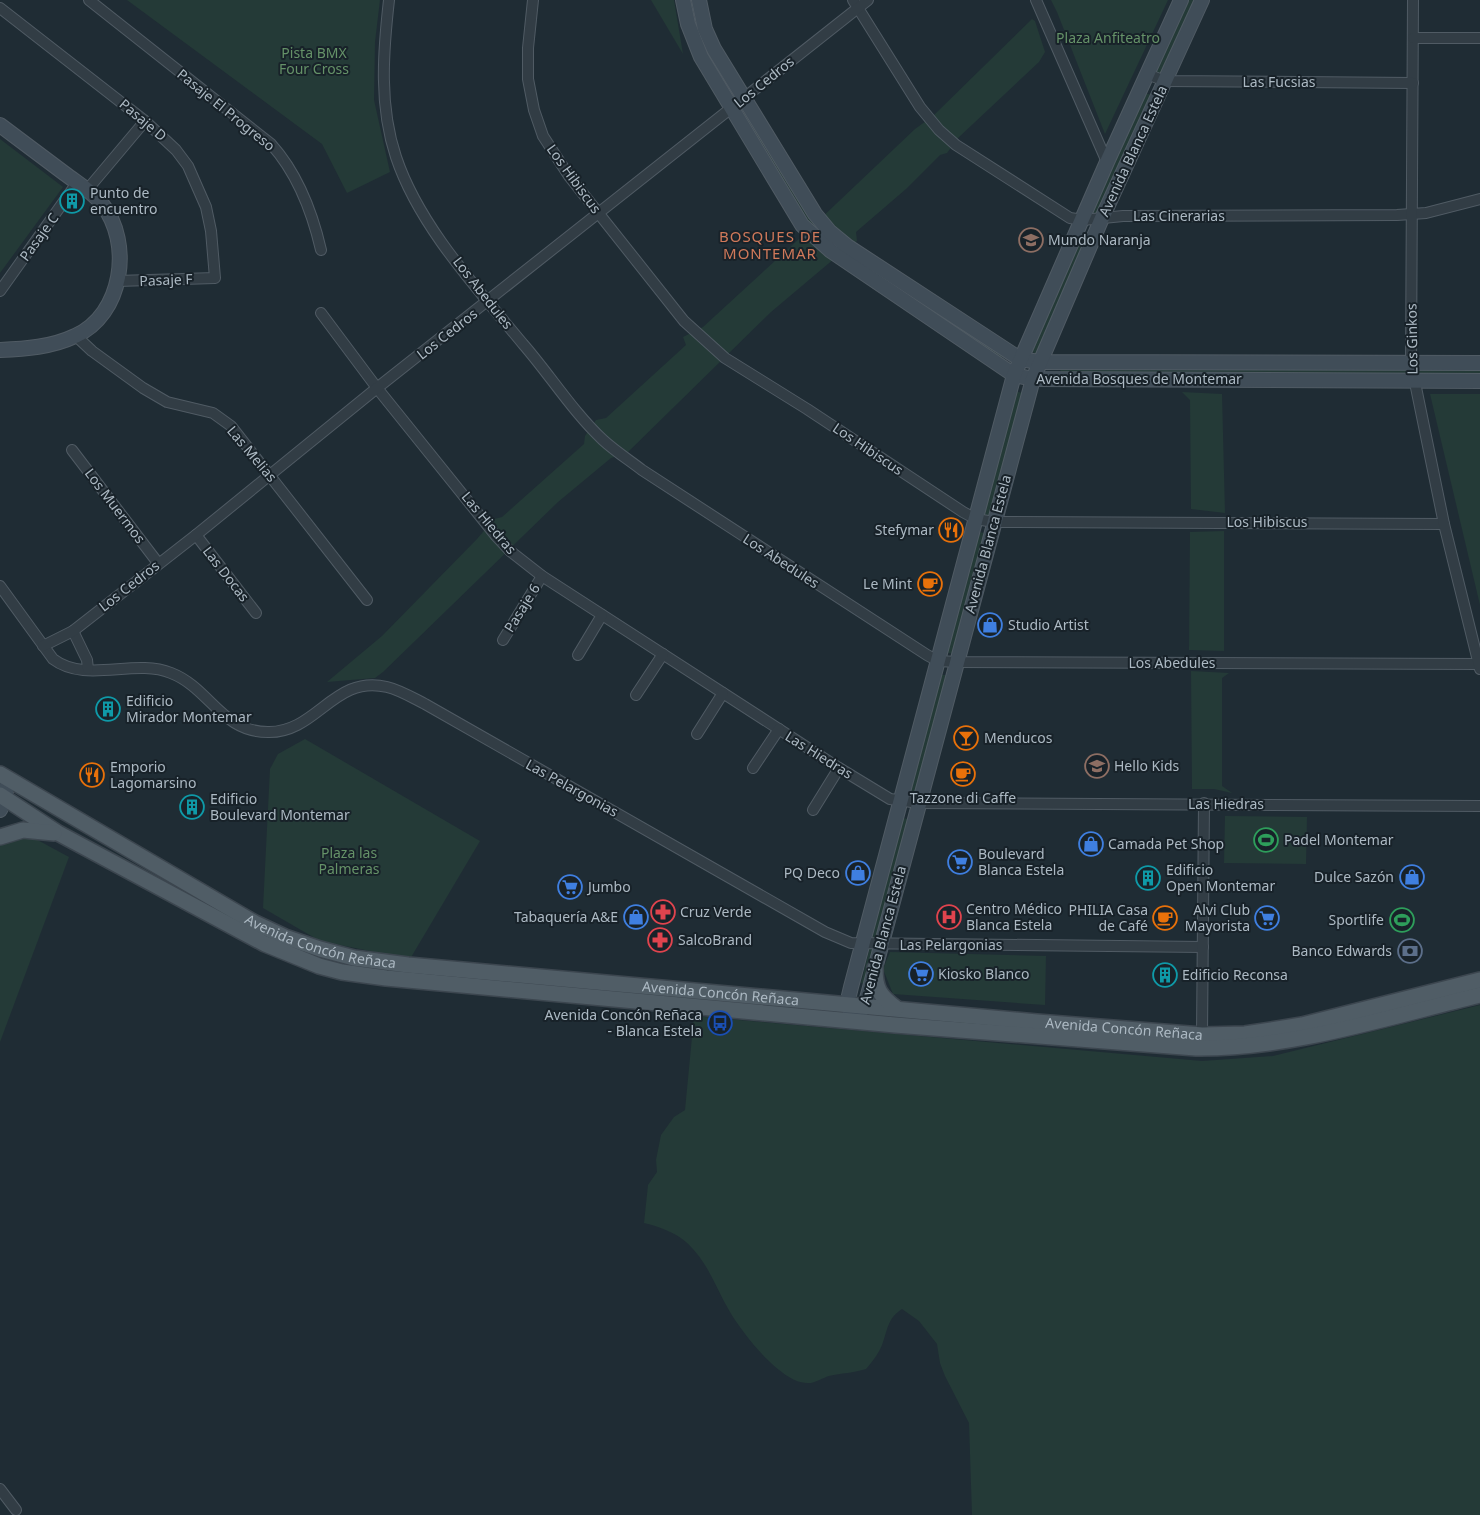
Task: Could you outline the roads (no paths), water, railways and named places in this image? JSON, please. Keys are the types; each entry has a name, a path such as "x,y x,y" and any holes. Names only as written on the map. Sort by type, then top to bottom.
{"main road":[{"name":"Avenida Concón Reñaca","path":"3,778 255,922 285,937 354,958 408,965 1202,1035 1245,1034 1302,1025 1480,980"},
{"name":"Avenida Concón Reñaca","path":"2,801 265,944 296,958 342,972 414,982 854,1021 1196,1048 1232,1048 1272,1044 1480,995"},
{"path":"0,838 23,830 58,833"},
{"path":"875,968 875,984 878,992 897,1009"}],"street":[{"name":"Pasaje El Progreso","path":"89,0 271,144 287,162 302,192 315,222 322,250"},
{"name":"Los Abedules","path":"389,0 383,81 386,119 395,156 419,208 488,301 593,429 618,452 734,531 938,661 1479,667"},
{"name":"Los Hibiscus","path":"534,0 527,63 534,110 549,147 684,321 705,342 725,358 976,519 994,522 1444,524"},
{"name":"Avenida Bosques de Montemar","path":"683,0 688,24 697,49 730,109 802,225 818,242 1014,376 1033,379 1480,381"},
{"name":"Avenida Bosques de Montemar","path":"699,0 706,30 714,49 815,214 830,232 848,246 1020,359 1039,362 1480,363"},
{"name":"Los Cedros","path":"43,646 73,631 196,535 377,388 730,109 855,4 868,0"},
{"path":"1036,0 1100,150 1107,162"},
{"name":"Avenida Blanca Estela","path":"854,1021 847,1004 1014,376 1107,162 1182,0"},
{"name":"Avenida Blanca Estela","path":"854,1021 865,1006 1033,379 1102,218 1202,0"},
{"name":"Los Ginkos","path":"1413,0 1411,363 1413,381 1444,524 1479,667"},
{"name":"Las Cinerarias","path":"855,4 920,107 939,130 956,145 1070,218 1083,220 1123,216 1412,214 1480,200"},
{"name":"Pasaje D","path":"0,8 145,121 176,150 188,166 198,186 212,231 215,278"},
{"path":"1413,38 1480,38"},
{"name":"Las Fucsias","path":"1147,74 1165,81 1413,83"},
{"name":"Pasaje C","path":"0,291 82,186 145,121"},
{"path":"0,125 82,186 104,206 118,237 120,251 117,281 110,302 93,324 76,336 33,348 0,350"},
{"name":"Pasaje F","path":"117,281 215,278"},
{"name":"Las Hiedras","path":"321,314 377,388 510,551 542,576 779,730 890,799 900,802 919,803 1204,803 1480,806"},
{"name":"Las Melias","path":"76,336 92,351 142,388 167,402 213,413 231,426 367,600"},
{"name":"Los Muermos","path":"72,450 158,563"},
{"name":"Las Docas","path":"196,535 256,612"},
{"name":"Pasaje 6","path":"502,640 542,576"},
{"name":"Las Pelargonias","path":"0,586 43,646 58,663 71,668 149,667 170,672 191,684 229,721 247,729 268,732 288,730 306,722 336,696 348,690 367,685 387,687 425,704 837,938 862,944 881,945 1203,947"},
{"path":"578,655 602,615"},
{"path":"73,631 87,660 88,669"},
{"path":"636,696 663,654"},
{"path":"697,734 722,693"},
{"path":"753,768 779,730"},
{"path":"813,810 839,768"},
{"path":"2,801 3,778"},
{"path":"1202,1035 1204,803"},
{"path":"0,1489 16,1510"}],"place":[{"name":"Punto de encuentro","path":"72,201"},
{"name":"Mundo Naranja","path":"1031,240"},
{"name":"Stefymar","path":"951,530"},
{"name":"Le Mint","path":"930,584"},
{"name":"Studio Artist","path":"990,625"},
{"name":"Edificio Mirador Montemar","path":"108,709"},
{"name":"Menducos","path":"966,738"},
{"name":"Hello Kids","path":"1097,766"},
{"name":"Tazzone di Caffe","path":"963,774"},
{"name":"Emporio Lagomarsino","path":"92,775"},
{"name":"Edificio Boulevard Montemar","path":"192,807"},
{"name":"Padel Montemar","path":"1266,840"},
{"name":"Camada Pet Shop","path":"1091,844"},
{"name":"Boulevard Blanca Estela","path":"960,862"},
{"name":"PQ Deco","path":"858,873"},
{"name":"Dulce Sazón","path":"1412,877"},
{"name":"Edificio Open Montemar","path":"1148,878"},
{"name":"Jumbo","path":"570,887"},
{"name":"Cruz Verde","path":"663,912"},
{"name":"Tabaquería A&E","path":"636,917"},
{"name":"Centro Médico Blanca Estela","path":"949,917"},
{"name":"PHILIA Casa de Café","path":"1165,918"},
{"name":"Alvi Club Mayorista","path":"1267,918"},
{"name":"Sportlife","path":"1402,920"},
{"name":"SalcoBrand","path":"660,940"},
{"name":"Banco Edwards","path":"1410,951"},
{"name":"Kiosko Blanco","path":"921,974"},
{"name":"Edificio Reconsa","path":"1165,975"},
{"name":"Avenida Concón Reñaca - Blanca Estela","path":"720,1023"}],"district":[{"name":"BOSQUES DE MONTEMAR","path":"770,246"}],"park label":[{"name":"Plaza Anfiteatro","path":"1108,38"},
{"name":"Pista BMX Four Cross","path":"314,62"},
{"name":"Plaza las Palmeras","path":"349,862"}]}
